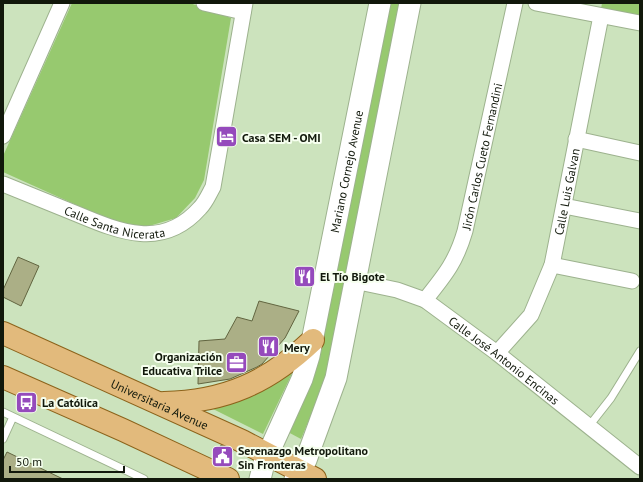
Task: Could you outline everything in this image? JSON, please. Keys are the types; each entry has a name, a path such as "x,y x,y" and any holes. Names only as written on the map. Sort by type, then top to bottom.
{"main road":[{"name":"Mariano Cornejo Avenue","path":"260,479 267,454 302,378 313,340 380,3"},
{"path":"304,476 336,378 410,3"},
{"name":"Universitaria Avenue","path":"3,333 161,403 267,454 304,476"},
{"path":"161,403 202,401 243,389 281,368 313,340"},
{"path":"3,377 123,430 228,479"}],"street":[{"path":"3,136 62,3"},
{"path":"204,3 244,8"},
{"name":"Jirón Carlos Cueto Fernandini","path":"425,300 458,254 465,231 515,3"},
{"path":"536,3 640,23"},
{"name":"Calle Santa Nicerata","path":"3,184 114,229 137,235 161,233 183,223 201,208 213,187 244,8"},
{"name":"Calle Luis Galvan","path":"497,353 530,316 552,264 601,16"},
{"path":"576,139 640,153"},
{"path":"564,206 640,221"},
{"path":"552,264 632,281"},
{"name":"Calle José Antonio Encinas","path":"354,281 397,290 425,300 497,353 640,467"}],"lane":[{"path":"589,426 611,398 640,351"},
{"path":"3,412 144,479"},
{"path":"3,439 13,417"}],"green space":[{"path":"72,3 190,3 231,18 204,180 195,198 176,218 149,226 123,226 3,172 3,156"},
{"path":"387,3 403,3 329,372 301,439 286,431"},
{"path":"602,3 640,3 640,17 601,9"},
{"path":"298,361 263,434 207,406"}],"building":[{"path":"18,257 39,266 21,306 3,297 3,290"},
{"path":"259,301 299,311 285,338 262,364 257,367 230,379 198,384 199,341 225,339 237,317 252,321"},
{"name":"Serenazgo Metropolitano Sin Fronteras","path":"221,445 233,451 226,464 215,459"},
{"path":"7,452 63,479 3,479 3,460"}],"place":[{"name":"Casa SEM - OMI","path":"226,137"},
{"name":"El Tío Bigote","path":"305,276"},
{"name":"Mery","path":"269,347"},
{"name":"Organización Educativa Trilce","path":"237,363"},
{"name":"La Católica","path":"27,402"},
{"name":"Serenazgo Metropolitano Sin Fronteras","path":"223,457"}]}
